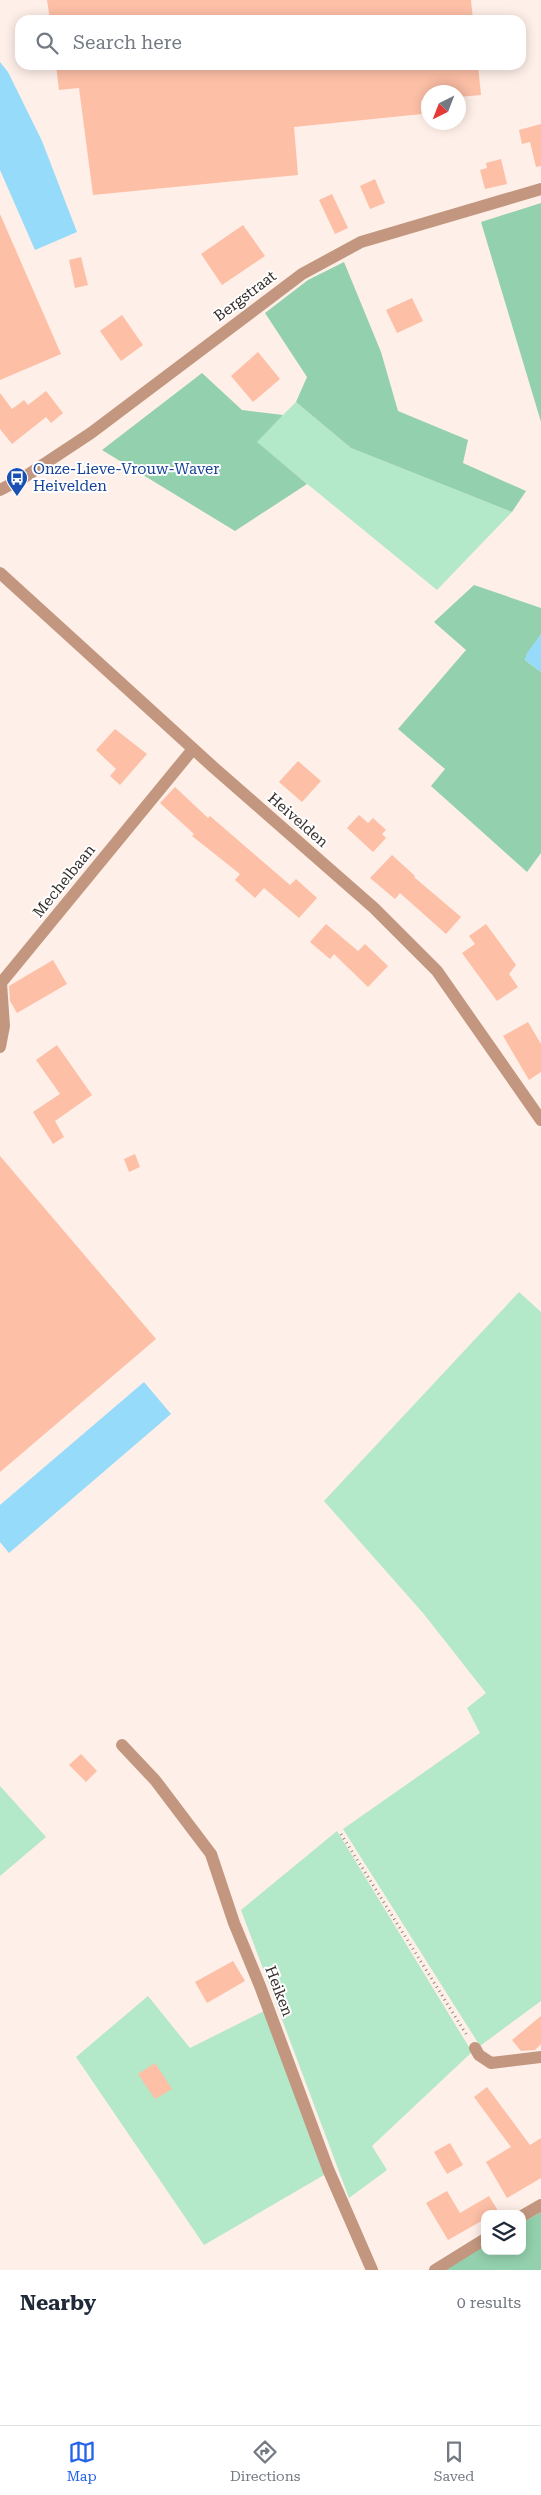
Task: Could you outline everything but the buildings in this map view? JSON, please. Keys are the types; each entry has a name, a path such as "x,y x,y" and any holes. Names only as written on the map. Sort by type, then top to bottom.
{"street":[{"name":"Bergstraat","path":"0,490 23,478 91,433 302,274 361,242 541,189"},
{"name":"Heivelden","path":"0,573 193,749 374,908 437,971 541,1120"},
{"name":"Mechelbaan","path":"0,1047 4,1026 1,983 193,749"},
{"name":"Heiken","path":"122,1745 155,1780 210,1854 234,1923 267,2004 328,2169 372,2270"},
{"path":"475,2048 479,2055 491,2063 541,2057"},
{"path":"526,2214 541,2205"},
{"path":"434,2270 481,2241"}],"path":[{"path":"341,1834 475,2048"}],"green space":[{"path":"541,203 541,422 481,222"},
{"path":"344,262 381,352 398,411 468,440 463,463 526,491 512,512 351,448 296,402 307,377 265,313 308,280"},
{"path":"202,373 242,410 283,415 257,442 307,484 235,531 102,450"},
{"path":"296,402 351,448 512,512 437,590 256,442"},
{"path":"474,585 541,608 541,634 525,660 541,672 541,853 527,872 431,786 445,769 398,729 466,650 434,622"},
{"path":"519,1292 541,1312 541,2001 480,2046 343,1829 480,1733 467,1708 486,1693 423,1613 324,1501"},
{"path":"0,1786 46,1837 0,1876"},
{"path":"337,1831 472,2052 372,2146 387,2170 349,2198 241,1910"},
{"path":"148,1996 190,2048 264,2011 324,2175 204,2245 76,2057"},
{"path":"541,2212 541,2270 445,2270 481,2248 481,2255 526,2255 526,2221"}],"water":[{"path":"0,62 8,72 42,141 77,232 35,250 0,170"},
{"path":"541,634 541,672 525,660 527,653"},
{"path":"144,1382 171,1414 9,1553 0,1542 0,1505"}],"place":[{"name":"Onze-Lieve-Vrouw-Waver Heivelden","path":"17,497"}]}
